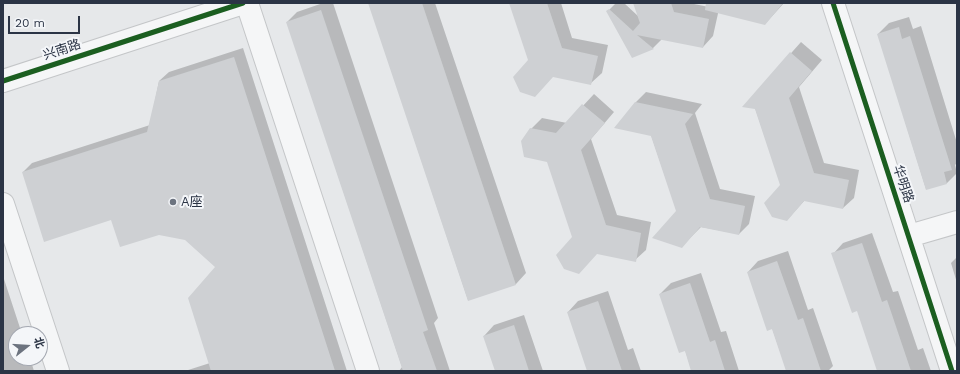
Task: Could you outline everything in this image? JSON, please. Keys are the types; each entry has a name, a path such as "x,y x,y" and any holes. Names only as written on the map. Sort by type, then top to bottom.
{"street":[{"name":"兴南路","path":"3,81 243,3"},
{"path":"247,3 368,371"},
{"name":"华明路","path":"833,3 952,371"},
{"path":"3,204 58,371"},
{"path":"909,236 957,222"}],"building":[{"path":"368,3 422,3 516,285 468,301"},
{"path":"509,3 547,3 562,48 598,56 591,85 553,77 535,97 520,92 513,77 528,60"},
{"path":"633,3 671,3 674,12 709,19 703,48 637,35 654,49 632,58 606,11 609,9 633,31 640,23"},
{"path":"706,3 783,3 765,25 705,10"},
{"path":"321,10 428,330 423,332 437,371 403,371 286,22"},
{"path":"899,27 902,39 910,36 952,170 944,172 947,184 926,190 877,34"},
{"path":"790,52 812,71 789,98 814,173 849,180 843,209 804,201 787,221 772,217 764,203 780,185 755,109 742,107"},
{"path":"234,57 335,371 211,371 188,298 215,267 185,240 159,235 120,247 111,220 44,242 22,172 147,132 159,81"},
{"path":"635,102 693,114 685,124 710,199 745,206 739,235 700,227 682,248 652,238 676,211 651,136 614,128"},
{"path":"582,104 605,123 581,150 606,225 641,233 636,262 597,254 579,274 564,269 556,255 572,237 547,162 524,157 521,141 530,128 556,133"},
{"path":"862,243 882,302 887,300 911,371 877,371 857,311 852,313 831,253"},
{"path":"777,261 798,320 803,318 821,371 786,371 772,329 767,331 747,272"},
{"path":"690,283 710,342 715,340 725,371 691,371 685,351 679,353 659,294"},
{"path":"598,301 622,371 587,371 567,312"},
{"path":"514,325 529,371 495,371 483,336"}],"cycle path":[{"path":"3,81 243,3"},
{"path":"833,3 952,371"}],"place":[{"name":"A座","path":"173,202"}]}
